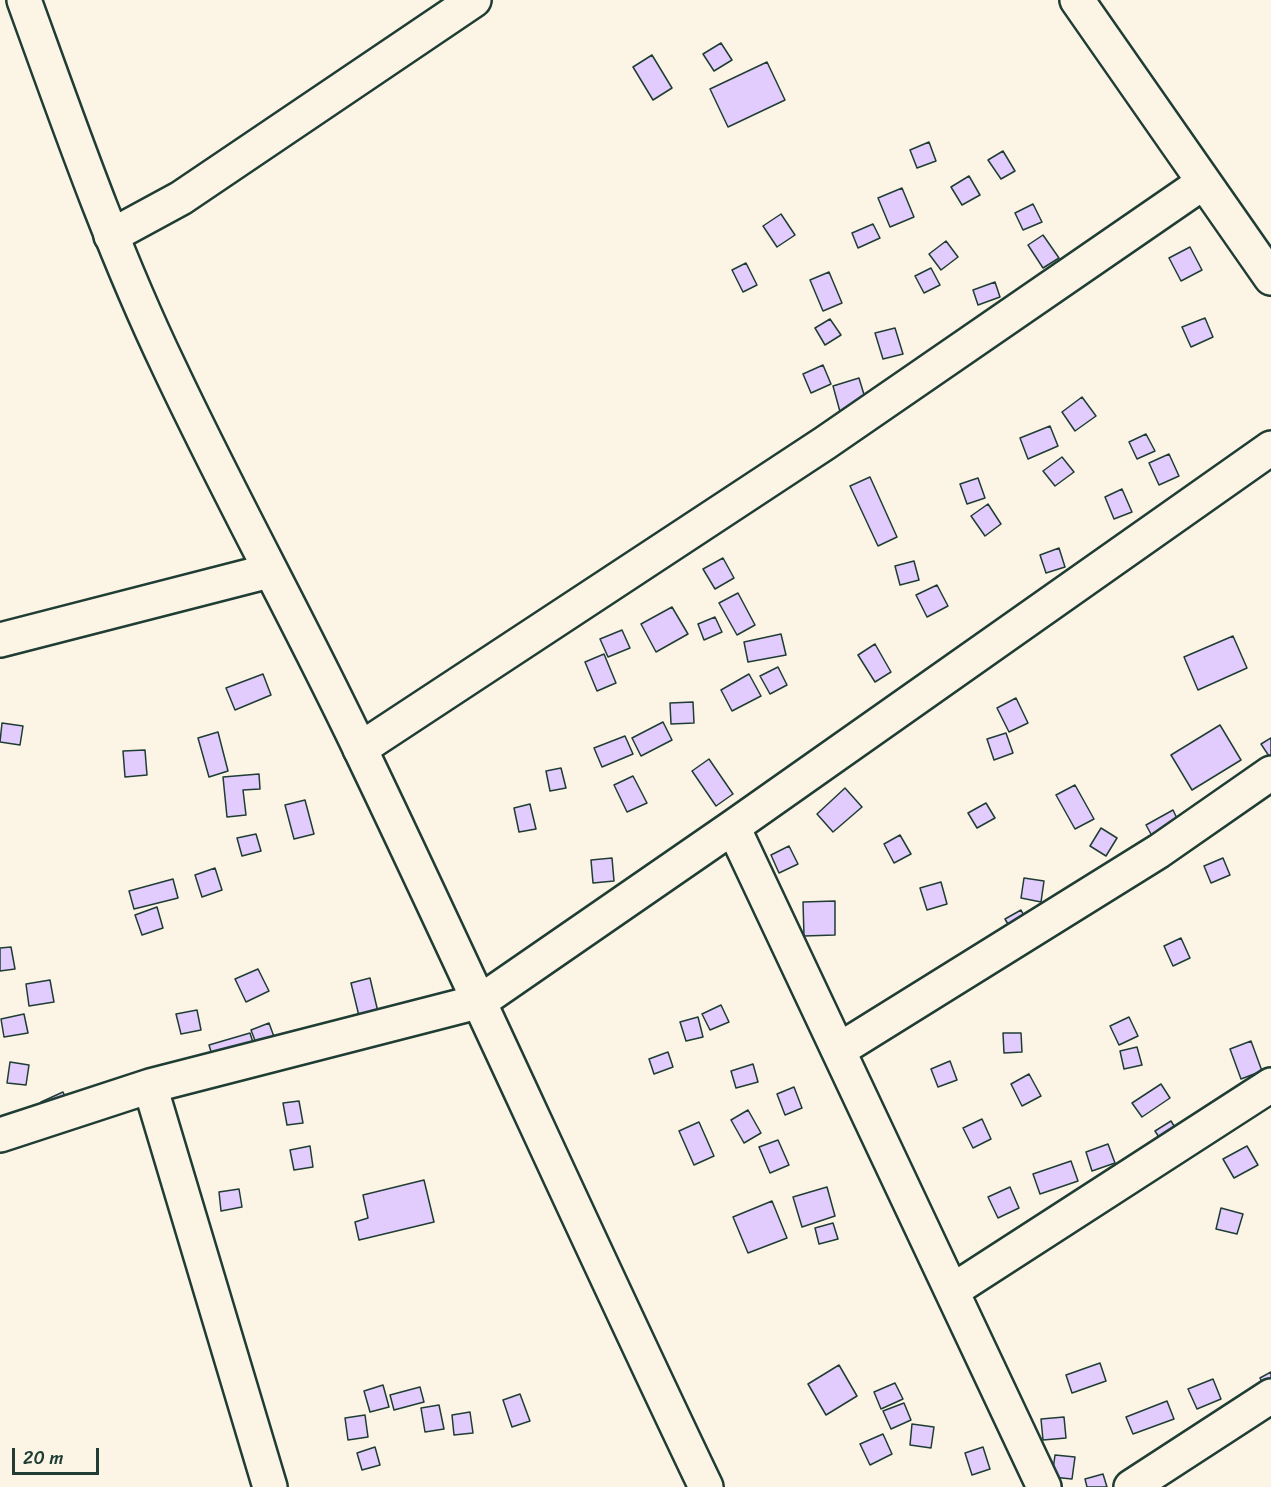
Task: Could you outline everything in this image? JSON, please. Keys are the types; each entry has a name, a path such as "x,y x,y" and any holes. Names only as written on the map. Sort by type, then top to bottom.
{"street":[{"path":"24,0 111,236 168,366 360,749 481,1000 617,1301 706,1487"},
{"path":"111,236 182,198 474,0"},
{"path":"1077,0 1271,278"},
{"path":"360,749 825,443 1204,182"},
{"path":"0,1135 150,1086 481,1000 733,827 1271,448"},
{"path":"0,640 269,571"},
{"path":"839,1050 1160,851 1271,773"},
{"path":"733,827 1044,1487"},
{"path":"952,1291 1271,1085"},
{"path":"150,1086 270,1487"},
{"path":"1131,1487 1271,1396"}],"building":[{"path":"721,43 732,60 714,71 703,54"},
{"path":"652,55 672,88 653,100 633,67"},
{"path":"767,62 785,100 728,127 710,89"},
{"path":"929,142 936,161 917,168 910,150"},
{"path":"1003,151 1015,171 1001,179 988,160"},
{"path":"969,176 980,195 962,205 951,187"},
{"path":"902,188 914,217 890,227 878,198"},
{"path":"1033,204 1042,222 1023,230 1015,213"},
{"path":"781,214 795,235 777,247 763,226"},
{"path":"873,224 880,238 858,248 852,233"},
{"path":"1043,235 1059,258 1043,268 1028,245"},
{"path":"946,241 958,257 941,270 929,254"},
{"path":"1190,247 1202,270 1181,281 1169,258"},
{"path":"746,263 757,285 743,292 732,270"},
{"path":"931,268 940,285 924,293 915,276"},
{"path":"829,272 842,303 823,311 810,280"},
{"path":"995,282 1000,297 978,305 973,290"},
{"path":"1205,318 1213,337 1191,347 1182,327"},
{"path":"830,319 841,335 825,345 815,328"},
{"path":"895,328 903,354 883,359 875,333"},
{"path":"823,365 831,384 811,393 803,374"},
{"path":"859,378 869,411 842,419 833,386"},
{"path":"1082,397 1096,416 1075,431 1062,412"},
{"path":"1050,426 1058,446 1028,459 1020,438"},
{"path":"1146,434 1155,451 1137,459 1129,442"},
{"path":"1169,454 1179,476 1159,485 1149,463"},
{"path":"1062,457 1074,472 1055,486 1043,471"},
{"path":"870,477 897,537 878,546 850,486"},
{"path":"978,478 985,498 967,504 960,484"},
{"path":"1122,489 1132,512 1114,519 1105,497"},
{"path":"988,504 1001,524 985,536 971,516"},
{"path":"1059,548 1065,567 1046,573 1040,555"},
{"path":"723,558 734,578 715,589 703,569"},
{"path":"914,561 919,580 900,585 895,566"},
{"path":"937,585 948,606 927,617 916,595"},
{"path":"738,593 755,625 737,635 719,603"},
{"path":"672,607 688,634 656,652 641,624"},
{"path":"715,617 722,632 704,640 698,624"},
{"path":"622,630 630,648 608,657 600,639"},
{"path":"781,634 786,655 748,662 744,642"},
{"path":"1233,636 1247,668 1198,690 1184,657"},
{"path":"875,644 891,672 875,682 858,655"},
{"path":"604,654 616,683 597,691 585,662"},
{"path":"778,667 787,685 770,694 760,676"},
{"path":"263,674 271,695 235,710 226,688"},
{"path":"749,674 761,696 732,711 721,690"},
{"path":"1016,698 1028,723 1009,732 997,708"},
{"path":"693,702 694,723 671,724 670,703"},
{"path":"663,722 672,740 641,756 632,738"},
{"path":"2,723 23,726 20,745 0,742"},
{"path":"1220,725 1241,760 1192,790 1171,755"},
{"path":"218,732 228,771 209,777 198,738"},
{"path":"1006,733 1013,753 994,760 987,739"},
{"path":"625,736 633,754 602,767 594,748"},
{"path":"1271,738 1271,759 1261,744"},
{"path":"145,750 147,775 125,777 123,751"},
{"path":"709,759 733,794 716,806 692,771"},
{"path":"561,768 566,788 550,791 546,771"},
{"path":"259,774 260,789 243,790 246,815 227,817 223,777"},
{"path":"633,776 647,803 627,812 614,785"},
{"path":"1075,785 1094,819 1075,829 1056,795"},
{"path":"845,788 862,807 833,832 817,814"},
{"path":"305,800 314,834 294,839 285,805"},
{"path":"986,803 995,818 977,828 968,813"},
{"path":"530,804 536,829 519,832 514,808"},
{"path":"1173,810 1183,831 1157,845 1146,825"},
{"path":"1101,828 1117,838 1106,856 1090,846"},
{"path":"256,834 261,851 242,856 237,838"},
{"path":"900,835 911,854 894,863 884,844"},
{"path":"789,846 798,864 779,873 771,855"},
{"path":"612,858 614,881 593,883 591,860"},
{"path":"1223,858 1230,875 1211,883 1204,866"},
{"path":"215,868 222,890 202,897 195,875"},
{"path":"1024,878 1044,881 1041,902 1021,898"},
{"path":"173,879 178,898 134,909 129,891"},
{"path":"941,882 947,904 927,910 920,888"},
{"path":"835,901 835,935 804,936 803,902"},
{"path":"157,907 163,928 142,935 135,915"},
{"path":"1021,910 1031,929 1016,938 1005,919"},
{"path":"1181,938 1190,958 1173,966 1164,946"},
{"path":"11,947 15,969 0,971 0,948"},
{"path":"258,969 269,991 246,1002 235,979"},
{"path":"370,978 378,1012 359,1016 351,983"},
{"path":"50,980 54,1002 29,1006 26,984"},
{"path":"721,1005 729,1022 710,1030 702,1014"},
{"path":"197,1010 201,1030 181,1034 176,1014"},
{"path":"24,1014 28,1033 4,1037 1,1019"},
{"path":"698,1017 703,1037 686,1041 680,1022"},
{"path":"1129,1017 1138,1036 1119,1045 1110,1026"},
{"path":"269,1023 277,1045 259,1051 251,1030"},
{"path":"250,1033 256,1052 215,1065 209,1045"},
{"path":"1003,1033 1021,1033 1022,1052 1004,1053"},
{"path":"1251,1041 1262,1071 1241,1079 1230,1049"},
{"path":"1137,1047 1142,1065 1124,1069 1120,1051"},
{"path":"668,1052 673,1067 654,1074 649,1059"},
{"path":"950,1061 957,1080 938,1087 931,1069"},
{"path":"10,1062 29,1065 26,1085 7,1083"},
{"path":"753,1064 758,1082 736,1088 731,1071"},
{"path":"1029,1074 1041,1096 1022,1106 1011,1084"},
{"path":"1161,1084 1170,1098 1142,1117 1132,1103"},
{"path":"794,1087 802,1108 785,1115 777,1094"},
{"path":"63,1092 71,1109 49,1119 41,1102"},
{"path":"299,1101 303,1123 287,1125 283,1103"},
{"path":"748,1110 761,1133 744,1143 731,1120"},
{"path":"982,1119 991,1139 973,1148 963,1128"},
{"path":"1171,1121 1182,1139 1166,1148 1155,1131"},
{"path":"699,1122 714,1156 694,1165 679,1131"},
{"path":"778,1140 789,1165 770,1173 759,1147"},
{"path":"1108,1144 1115,1163 1092,1171 1086,1152"},
{"path":"310,1146 313,1167 294,1170 290,1150"},
{"path":"1247,1146 1258,1165 1234,1178 1223,1159"},
{"path":"1071,1161 1078,1181 1040,1194 1033,1174"},
{"path":"424,1180 434,1222 359,1240 355,1222 368,1218 363,1195"},
{"path":"827,1187 835,1216 802,1227 793,1197"},
{"path":"1010,1187 1019,1208 998,1218 988,1197"},
{"path":"239,1189 242,1207 221,1211 219,1192"},
{"path":"772,1201 787,1238 748,1253 733,1217"},
{"path":"1221,1208 1243,1214 1237,1234 1216,1229"},
{"path":"833,1223 838,1239 819,1244 815,1228"},
{"path":"1100,1363 1106,1381 1072,1393 1066,1375"},
{"path":"839,1365 857,1396 826,1415 808,1384"},
{"path":"1271,1372 1271,1396 1269,1396 1260,1378"},
{"path":"1213,1379 1221,1399 1197,1409 1188,1389"},
{"path":"895,1383 903,1399 881,1409 874,1392"},
{"path":"383,1385 389,1407 370,1412 364,1391"},
{"path":"420,1387 424,1402 394,1410 390,1395"},
{"path":"520,1394 530,1421 512,1427 503,1400"},
{"path":"1167,1401 1174,1419 1133,1434 1126,1417"},
{"path":"904,1403 911,1420 891,1429 883,1411"},
{"path":"439,1405 444,1429 425,1432 421,1408"},
{"path":"470,1412 473,1433 454,1435 452,1415"},
{"path":"365,1415 368,1437 348,1440 345,1418"},
{"path":"1064,1417 1066,1438 1043,1440 1041,1419"},
{"path":"912,1424 934,1427 931,1448 910,1445"},
{"path":"883,1434 892,1454 870,1465 860,1444"},
{"path":"375,1447 380,1465 362,1470 357,1453"},
{"path":"983,1447 990,1469 972,1475 965,1453"},
{"path":"1055,1455 1075,1457 1072,1479 1052,1477"},
{"path":"1103,1474 1107,1487 1087,1487 1085,1479"}]}
